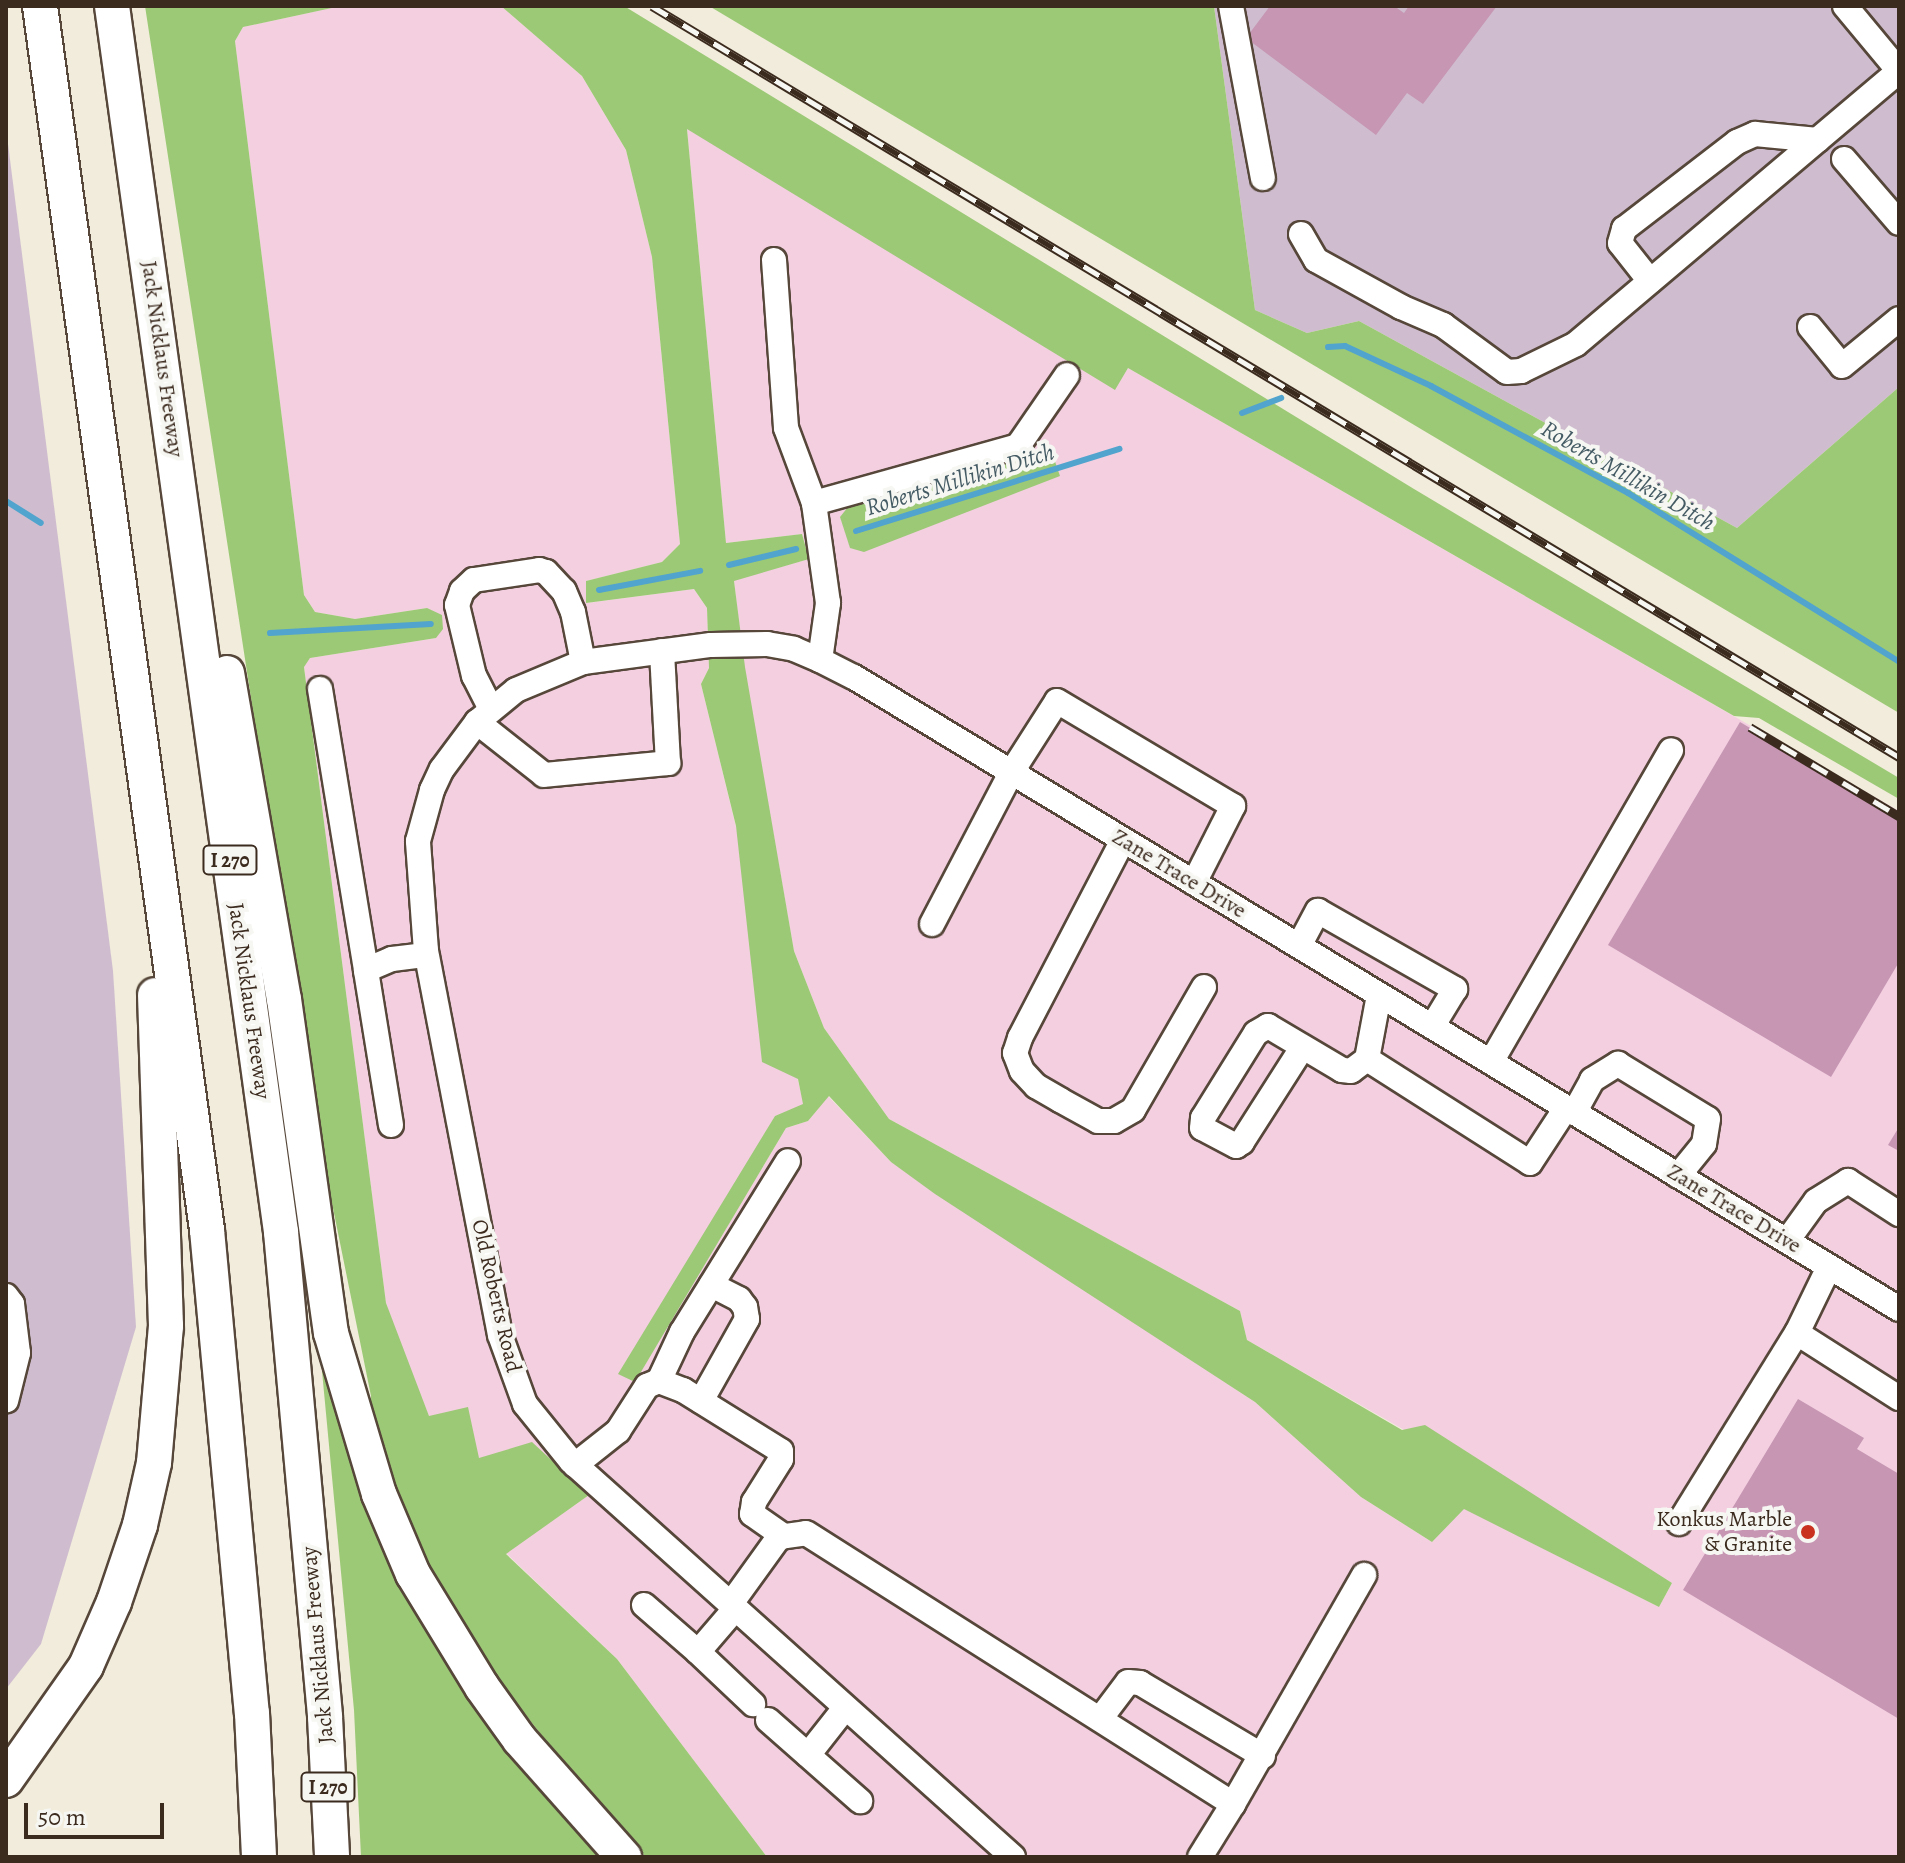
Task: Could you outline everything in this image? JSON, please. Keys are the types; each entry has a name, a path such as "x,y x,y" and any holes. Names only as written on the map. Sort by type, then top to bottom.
{"highway":[{"path":"40,6 207,1230 252,1713 259,1857"},
{"name":"Jack Nicklaus Freeway","path":"112,6 281,1232 325,1717 332,1857"},
{"path":"179,478 218,624 258,841 331,1333 379,1494 413,1574 482,1687 520,1740 624,1857"},
{"path":"6,1780 86,1666 123,1576 154,1463 163,1390 166,1249 148,787"}],"street":[{"path":"1231,6 1263,178"},
{"path":"1301,234 1316,260 1401,307 1443,325 1507,372 1521,371 1576,344 1899,71 1845,6"},
{"path":"1650,281 1620,243 1624,229 1737,142 1755,134 1818,140"},
{"path":"1844,159 1899,223"},
{"path":"774,260 786,428 814,503 828,603 820,660"},
{"path":"1810,327 1842,366 1899,319"},
{"path":"814,503 1018,446 1067,375"},
{"path":"583,662 573,612 564,591 546,572 539,570 474,580 462,591 457,605 484,716 544,775 668,763 662,651"},
{"name":"Zane Trace Drive","path":"442,769 484,716 542,676 583,662 745,643 794,649 820,660 1011,773 1899,1309"},
{"path":"320,689 391,1125"},
{"path":"932,924 1011,773 1057,701 1233,806 1194,883"},
{"path":"1491,1062 1671,750"},
{"name":"Old Roberts Road","path":"442,769 432,790 418,841 426,955 500,1335 525,1404 575,1465 1013,1857"},
{"path":"1123,840 1020,1038 1015,1053 1022,1071 1036,1086 1098,1121 1114,1121 1133,1110 1204,987"},
{"path":"1299,946 1318,911 1455,989 1432,1027"},
{"path":"366,970 392,959 426,955"},
{"path":"1302,1048 1242,1142 1236,1146 1202,1128 1203,1118 1256,1033 1268,1026 1342,1070 1351,1071 1367,1059 1379,995"},
{"path":"1367,1059 1530,1163 1592,1080 1618,1064 1708,1119 1704,1144 1678,1176"},
{"path":"575,1465 618,1431 647,1386 659,1381 682,1332 788,1161"},
{"path":"1787,1241 1816,1201 1848,1181 1899,1214"},
{"path":"1679,1523 1797,1333 1829,1267"},
{"path":"701,1401 747,1319 745,1307 739,1299 711,1285"},
{"path":"6,1296 12,1304 18,1353 6,1401"},
{"path":"1797,1333 1899,1398"},
{"path":"659,1381 701,1401 781,1451 781,1459 754,1502 752,1514 784,1536"},
{"path":"698,1652 779,1537 806,1533 1233,1804"},
{"path":"1200,1857 1263,1756 1364,1575"},
{"path":"644,1605 860,1801"},
{"path":"1100,1719 1128,1682 1140,1683 1263,1756"},
{"path":"808,1755 845,1708"}],"shaded area":[{"path":"341,6 501,6 582,76 626,150 652,257 680,544 662,562 586,581 587,603 694,589 707,608 709,668 701,684 804,1105 775,1116 635,1381 786,1128 808,1121 828,1096 891,1162 1255,1402 1361,1497 1432,1542 1464,1508 1659,1607 1672,1583 1247,1340 1240,1311 889,1119 824,1028 794,951 744,667 734,580 809,559 802,534 726,543 687,128 1115,389 1128,368 1899,811 1899,1857 767,1857 617,1659 506,1553 589,1495 479,1459 429,1416 399,1342 386,1303 304,666 310,658 436,638 427,608 355,619 315,612 304,595 235,41 243,27"},
{"path":"1214,6 1899,6 1899,387 1737,528 1359,321 1307,333 1255,310"},
{"path":"6,128 113,971 136,1327 41,1644 6,1689"}],"green space":[{"path":"145,6 341,6 243,27 235,41 304,595 315,612 355,619 427,608 442,615 443,629 436,638 310,658 304,667 386,1303 429,1416 468,1407 479,1458 532,1442 589,1495 506,1554 617,1659 767,1857 646,1857 546,1741 468,1641 399,1507 369,1423 371,1396 317,1129"},
{"path":"501,6 624,6 1414,489 1899,778 1899,799 1759,718 1734,716 1128,368 1115,390 687,129 726,543 802,534 809,559 734,581 745,667 794,951 824,1028 889,1119 1240,1311 1247,1340 1402,1430 1425,1425 1672,1583 1659,1607 1464,1509 1432,1542 1361,1497 1255,1402 935,1194 891,1162 829,1096 808,1121 786,1128 635,1382 618,1374 775,1116 803,1104 798,1079 762,1062 736,826 701,684 709,668 707,608 694,589 586,603 586,581 662,562 680,544 652,257 626,150 582,76"},
{"path":"709,6 1214,6 1255,310 1307,333 1359,321 1737,528 1899,387 1899,713"},
{"path":"1050,447 1060,476 864,552 850,548 840,517 852,502"},
{"path":"330,1370 357,1472 602,1857 361,1857 354,1710 322,1371"}],"building":[{"path":"1270,6 1394,6 1404,13 1409,6 1497,6 1423,104 1407,93 1376,135 1246,38"},
{"path":"1740,722 1899,816 1899,962 1831,1077 1608,945"},
{"path":"1899,1127 1899,1151 1888,1145"},
{"name":"Konkus Marble & Granite","path":"1798,1399 1864,1438 1857,1449 1899,1474 1899,1719 1683,1590"}],"waterway":[{"name":"Roberts Millikin Ditch","path":"1328,347 1345,346 1431,386 1628,493 1899,662"},
{"name":"Roberts Millikin Ditch","path":"1242,413 1281,398"},
{"name":"Roberts Millikin Ditch","path":"856,531 1120,449"},
{"name":"Roberts Millikin Ditch","path":"6,501 41,523"},
{"name":"Roberts Millikin Ditch","path":"729,565 796,549"},
{"name":"Roberts Millikin Ditch","path":"599,590 700,571"},
{"name":"Roberts Millikin Ditch","path":"270,633 431,624"}],"railway":[{"path":"652,6 1899,757"},
{"path":"1750,727 1899,816"}],"place":[{"name":"Konkus Marble & Granite","path":"1808,1532"}]}
